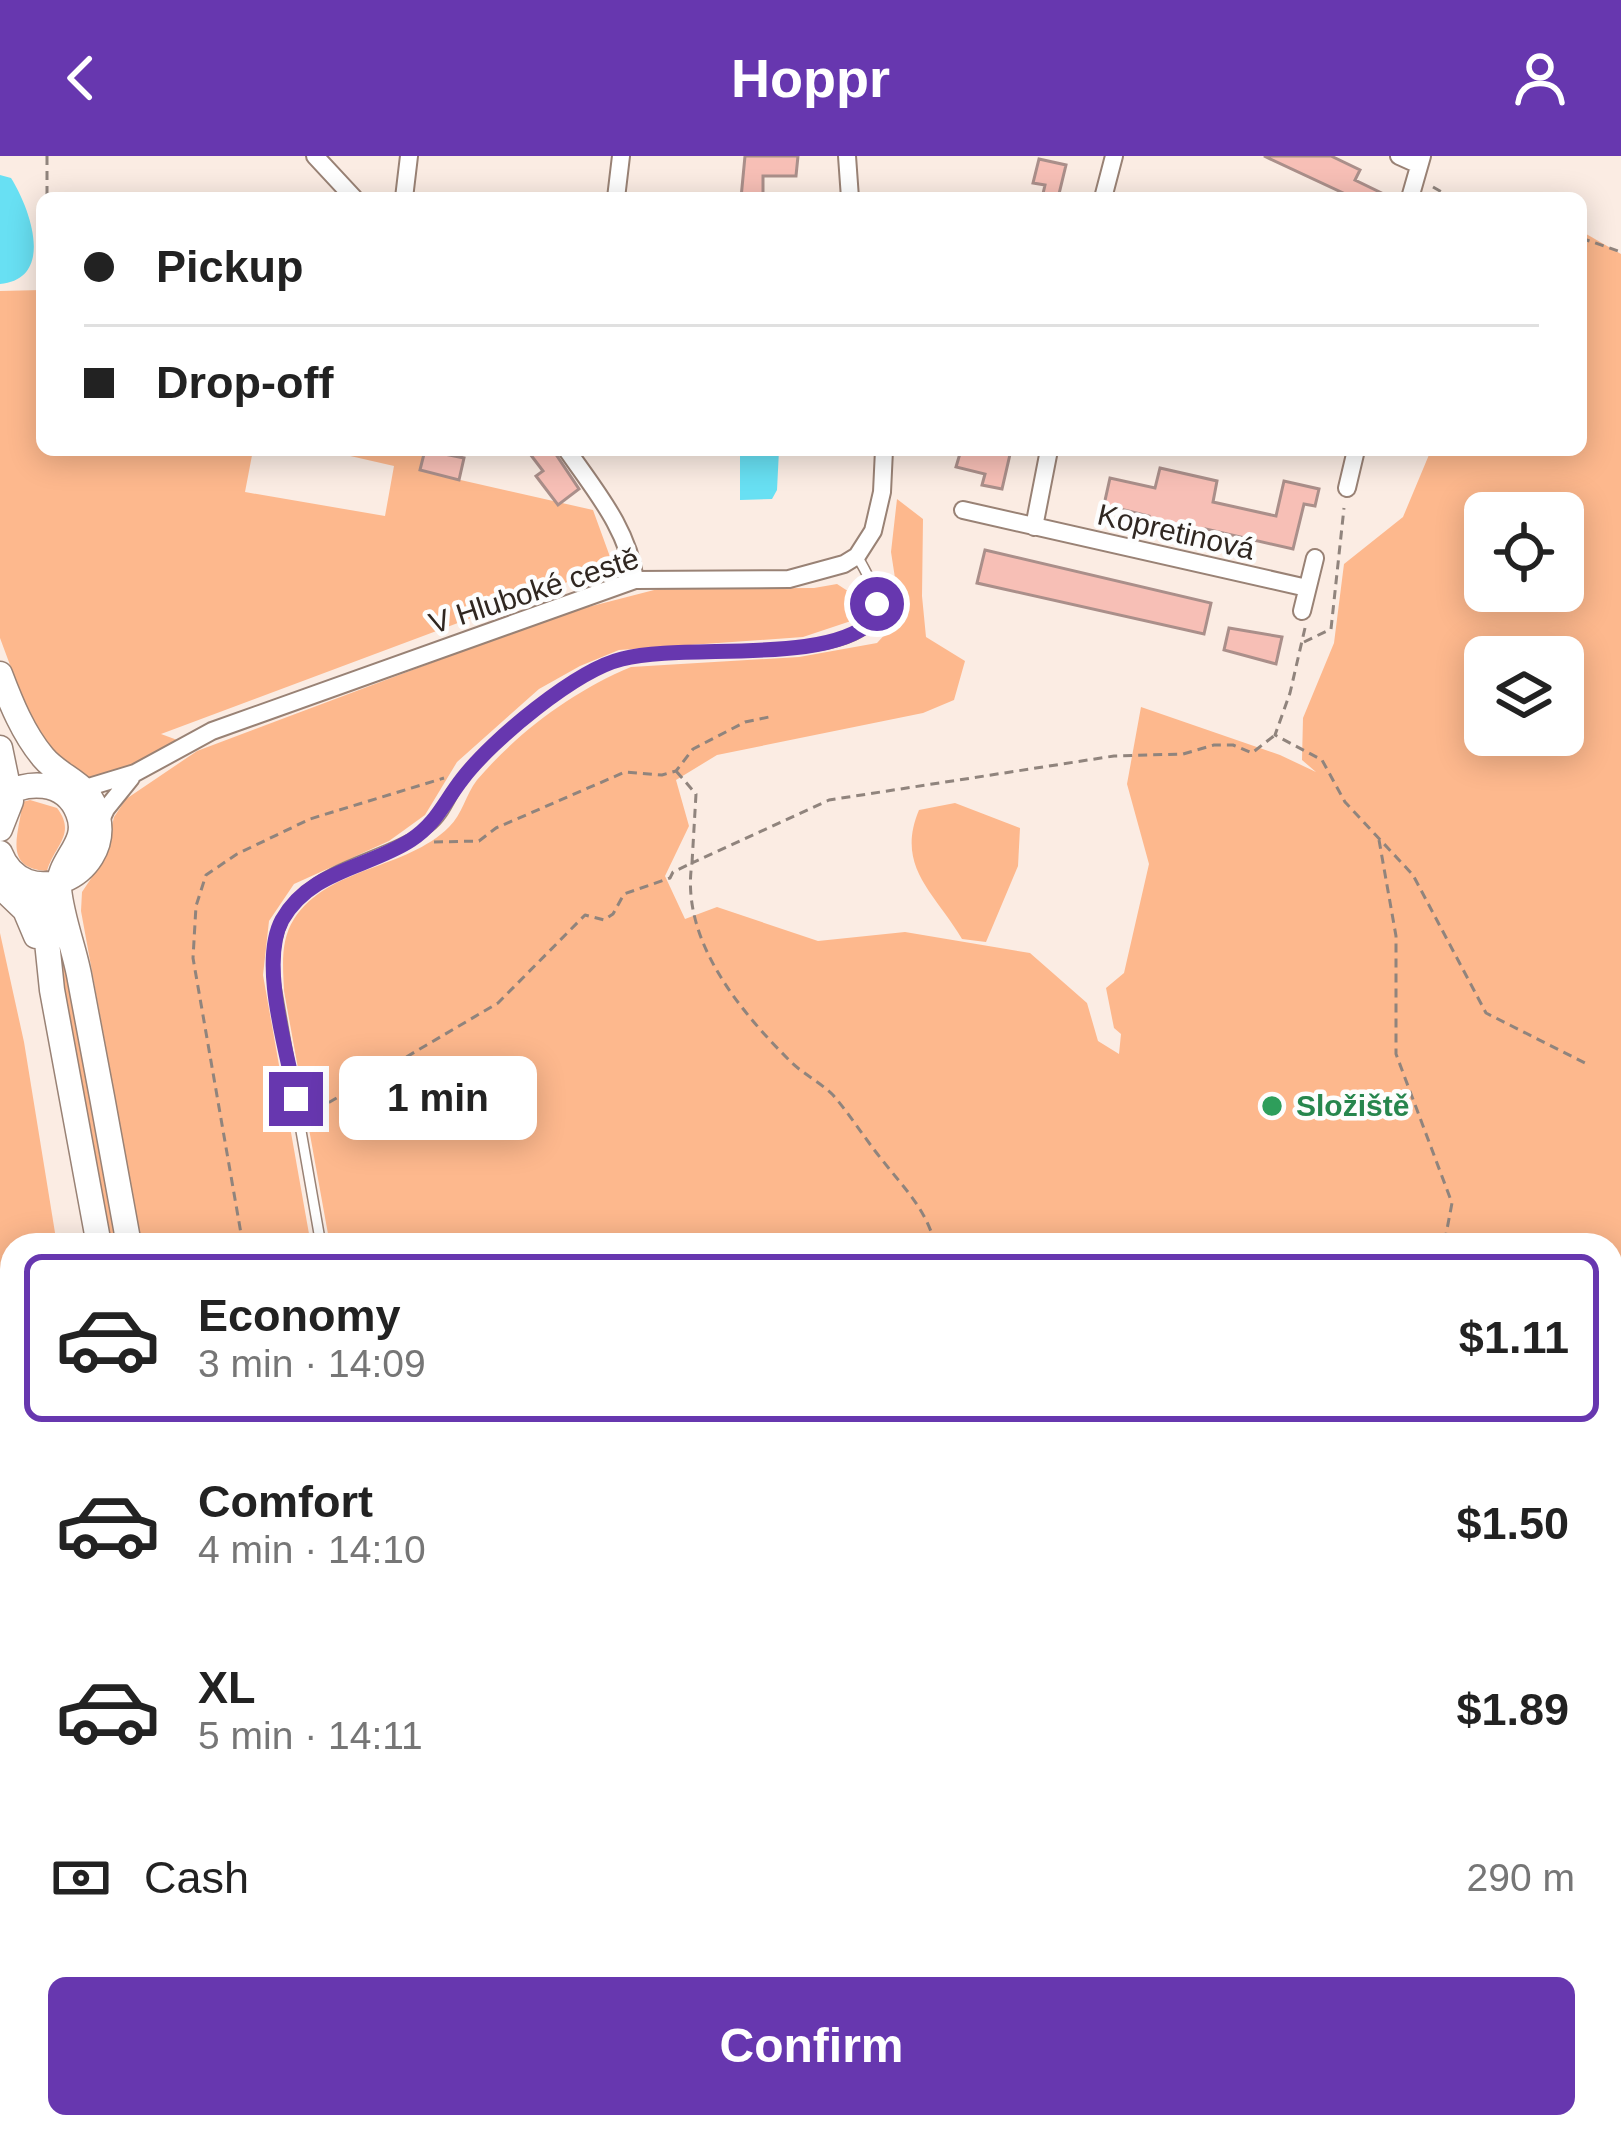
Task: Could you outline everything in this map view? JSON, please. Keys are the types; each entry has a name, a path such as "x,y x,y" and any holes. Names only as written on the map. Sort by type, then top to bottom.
{"main road":[{"path":"0,674 27,768 38,780 66,789 99,824 97,848 70,877 44,885 8,873"},
{"path":"0,748 11,807 0,829"},
{"path":"5,794 32,785 66,789"},
{"path":"66,789 82,829 74,852 62,865 70,877 79,974 127,1233"},
{"path":"8,873 35,893 41,910 97,1233"}],"street":[{"path":"315,156 348,192"},
{"path":"405,192 409,156"},
{"path":"617,192 621,156"},
{"path":"847,156 850,192"},
{"path":"1105,192 1114,156"},
{"path":"1399,156 1420,161 1412,192"},
{"path":"571,456 616,521 631,554 635,580"},
{"path":"857,556 879,512 884,456"},
{"path":"1034,527 1048,456"},
{"path":"1347,488 1355,456"},
{"name":"Kopretinová","path":"963,510 1307,588"},
{"name":"V Hluboké cestě","path":"66,789 135,773 212,730 635,580 801,578 857,556"},
{"path":"1302,611 1315,558"},
{"name":"V Hluboké cestě","path":"99,824 135,773"}],"lane":[{"path":"319,1233 273,971 281,921 298,897 323,878 408,842 436,822 463,778 521,722 598,668 637,657 816,645 861,631 871,622 877,604 857,556"}],"path":[{"path":"47,156 47,192"},
{"path":"1587,240 1621,252"},
{"path":"1302,643 1330,629 1347,488"},
{"path":"296,1099 323,1106 396,1066 498,1003 586,915 604,920 624,894 670,878 673,872 829,800 1114,756 1183,754 1214,745 1233,745 1252,754 1275,735 1307,621 1302,611"},
{"path":"408,842 479,841 496,828 625,772 662,775 676,771 693,749 745,722 770,717"},
{"path":"1275,735 1322,760 1345,802 1413,875 1486,1013 1587,1064"},
{"path":"676,771 696,794 690,909 712,963 791,1062 828,1090 870,1140 928,1220 932,1233"},
{"path":"1379,838 1396,936 1396,1054 1451,1203 1446,1233"}],"shaded area":[{"path":"1587,234 1621,254 1621,1233 328,1233 284,991 283,954 290,927 327,888 412,852 449,827 493,762 568,701 631,667 799,657 877,643 901,617 891,552 897,499 923,519 926,637 965,661 954,700 923,713 717,755 676,780 689,826 665,876 685,919 717,907 818,941 905,932 1030,953 1087,1003 1098,1041 1119,1054 1121,1034 1114,1028 1106,988 1124,973 1149,864 1127,784 1141,707 1316,772 1302,760 1303,718 1334,643 1344,564 1403,517 1428,456 1587,456"},
{"path":"36,290 36,456 252,456 245,492 385,516 394,466 350,456 424,456 421,471 593,510 613,565 161,734 180,741 142,763 92,779 62,764 33,727 0,638 0,291"},
{"path":"837,584 857,597 857,619 803,637 619,650 580,666 539,689 457,762 425,815 389,841 294,884 269,921 263,975 309,1233 140,1233 81,911 82,892 104,859 114,817 126,799 197,751 561,614 658,589"},
{"path":"22,802 57,808 65,825 47,871 32,868 18,855"},
{"path":"955,803 1020,828 1018,866 986,942 962,939 915,864 913,830 919,810"},
{"path":"54,895 118,1233 110,1233 59,964"},
{"path":"0,933 24,1042 55,1233 0,1233"}],"water":[{"path":"0,175 11,178 19,192 34,241 28,270 0,284"},
{"path":"740,456 779,456 772,499 740,500"}],"building":[{"path":"745,156 798,156 796,176 763,176 763,192 742,192"},
{"path":"1264,156 1331,156 1360,170 1355,180 1380,192 1341,192"},
{"path":"1039,159 1066,165 1059,192 1043,192 1045,185 1033,183"},
{"path":"424,456 464,458 459,480 420,470"},
{"path":"532,456 557,456 579,489 558,505 536,476 543,471"},
{"path":"959,456 1010,456 1002,489 982,485 985,474 956,467"},
{"path":"1160,468 1217,481 1213,502 1276,516 1284,481 1319,489 1315,506 1304,504 1293,549 1206,529 1203,544 1146,530 1149,516 1104,505 1110,478 1155,488"},
{"path":"985,550 1211,603 1204,634 977,583"},
{"path":"1229,628 1282,637 1276,664 1224,650"}],"place":[{"name":"Složiště","path":"1272,1106"}],"route":[{"path":"296,1099 273,971 281,921 298,897 323,878 397,848 436,822 463,778 521,722 598,668 637,657 841,640 871,622 877,604"}]}
